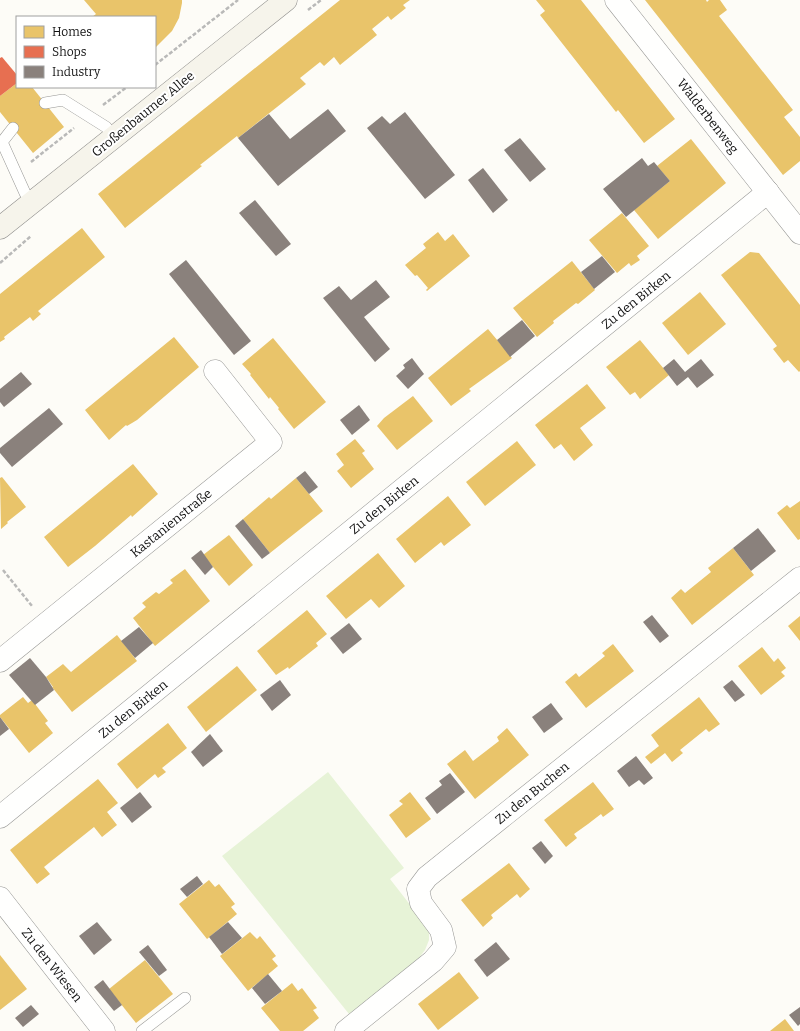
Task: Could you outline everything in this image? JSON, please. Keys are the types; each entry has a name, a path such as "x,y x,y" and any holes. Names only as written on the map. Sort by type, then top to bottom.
{"main road":[{"name":"Großenbaumer Allee","path":"0,228 285,0"}],"street":[{"name":"Walderbenweg","path":"616,0 768,192 797,221"},
{"name":"Zu den Birken","path":"0,817 768,192"},
{"name":"Kastanienstraße","path":"0,661 272,442 215,371"},
{"name":"Zu den Buchen","path":"346,1031 433,961 445,947 441,930 421,903 418,889 427,877 800,578"},
{"name":"Zu den Wiesen","path":"0,898 104,1031"}],"lane":[{"path":"45,103 63,100 106,127 114,137"},
{"path":"13,128 2,142 24,193 32,202"},
{"path":"142,1031 185,998"}],"path":[{"path":"156,64 238,0"},
{"path":"16,174 126,88"},
{"path":"3,570 46,624"}],"green space":[{"path":"328,772 404,868 390,879 429,929 429,940 425,950 415,963 349,1014 222,856"}],"building: Homes":[{"path":"84,0 182,0 179,18 172,31 156,47 156,16 93,16 96,14"},
{"path":"340,0 410,0 403,5 406,8 391,20 388,16 372,29 377,35 340,65 334,57 324,66 320,62 300,78 306,84 238,138 237,136 200,165 202,166 125,228 98,194"},
{"path":"536,0 581,0 675,119 644,143 618,110 616,112 540,15 545,11"},
{"path":"645,0 706,0 707,2 709,0 720,0 727,10 719,16 793,110 784,117 800,137 800,161 783,175"},
{"path":"16,84 16,88 33,88 64,127 33,153 0,112 0,96"},
{"path":"691,139 726,183 658,239 634,210 670,181 657,166"},
{"path":"622,213 649,246 637,256 640,260 631,266 629,263 617,273 589,240"},
{"path":"82,228 105,257 38,311 41,314 33,321 30,317 4,337 5,339 0,342 0,294"},
{"path":"438,232 445,241 453,234 470,256 427,291 426,290 428,288 417,275 415,276 405,265 426,248 423,244"},
{"path":"750,252 759,253 800,305 799,372 788,360 784,363 773,349 777,346 721,275"},
{"path":"572,261 595,290 553,321 554,323 537,337 513,308"},
{"path":"700,292 726,324 688,355 662,323"},
{"path":"488,329 512,358 469,389 471,391 451,406 428,378"},
{"path":"174,337 199,367 137,420 127,426 126,425 109,440 85,410"},
{"path":"273,338 326,402 294,429 278,409 279,408 270,397 269,399 242,364"},
{"path":"640,340 669,375 640,399 635,392 630,395 606,367"},
{"path":"587,384 606,408 580,428 593,445 574,461 561,444 554,449 535,425"},
{"path":"413,396 433,421 397,450 377,426 384,418"},
{"path":"355,439 365,451 362,453 374,469 351,488 337,471 344,465 336,454"},
{"path":"517,441 536,465 485,506 466,482"},
{"path":"133,464 158,494 132,517 131,515 68,567 44,537"},
{"path":"2,477 26,507 7,522 8,523 1,529 0,478"},
{"path":"296,478 323,511 270,553 243,519 269,497 271,499"},
{"path":"448,496 471,525 444,546 441,542 415,563 396,539"},
{"path":"800,501 800,539 798,540 777,513 787,505 790,508"},
{"path":"229,535 253,565 229,586 203,555"},
{"path":"733,548 754,575 692,625 671,598 681,589 685,593 711,572 708,568"},
{"path":"378,553 405,586 379,608 371,599 346,619 326,596"},
{"path":"185,569 210,601 155,646 133,618 146,607 142,603 156,592 159,594 173,583 170,580"},
{"path":"307,610 327,634 316,643 318,646 289,669 288,667 276,675 257,651"},
{"path":"800,616 800,641 788,626"},
{"path":"117,635 137,661 72,712 46,677 63,664 71,672"},
{"path":"613,644 634,671 586,708 565,682 576,673 579,677 605,656 602,653"},
{"path":"762,647 774,662 778,658 786,668 781,672 785,676 761,695 738,666"},
{"path":"237,666 257,690 206,732 187,707"},
{"path":"23,697 28,703 32,700 48,721 45,723 53,733 29,753 0,717 0,715"},
{"path":"699,697 720,724 709,732 706,729 680,750 683,753 672,762 665,753 651,764 645,757 659,746 651,735"},
{"path":"168,723 187,748 162,768 166,772 158,778 155,774 137,789 117,764"},
{"path":"507,728 529,755 475,799 447,764 465,750 473,761 499,741 497,737"},
{"path":"98,779 118,803 107,812 117,825 102,837 94,827 44,867 50,874 37,884 10,850"},
{"path":"593,782 614,809 603,817 601,814 574,834 577,838 566,847 544,820"},
{"path":"410,792 431,819 406,838 389,815 403,804 399,801"},
{"path":"509,863 530,889 520,898 517,894 491,915 493,918 483,927 461,900"},
{"path":"209,880 215,887 219,884 235,904 231,907 237,914 207,939 179,904"},
{"path":"250,932 257,939 260,936 276,956 272,959 278,966 248,991 220,956"},
{"path":"0,955 27,989 0,1010"},
{"path":"145,960 173,994 136,1023 109,989"},
{"path":"459,972 479,998 438,1030 418,1004"},
{"path":"292,983 298,991 302,988 317,1008 313,1010 319,1018 303,1031 280,1031 261,1008"},
{"path":"785,1019 794,1031 770,1031"}],"building: Shops":[{"path":"2,57 16,74 16,84 0,96 0,58"}],"building: Industry":[{"path":"328,109 346,131 278,186 238,138 269,114 290,139"},
{"path":"405,112 455,175 425,199 367,128 382,116 390,124"},
{"path":"520,138 546,169 530,182 504,150"},
{"path":"642,158 648,166 654,162 670,181 626,217 603,189"},
{"path":"483,168 508,200 493,213 468,180"},
{"path":"255,200 291,244 276,256 239,213"},
{"path":"602,256 615,272 594,289 581,272"},
{"path":"186,260 251,341 234,355 169,274"},
{"path":"376,280 390,297 364,317 390,349 375,362 323,298 339,286 351,300"},
{"path":"522,320 535,336 510,357 497,340"},
{"path":"412,358 424,374 408,389 396,376 405,368 403,365"},
{"path":"674,359 685,372 701,359 714,375 697,388 688,377 677,386 663,368"},
{"path":"21,372 32,384 4,407 0,402 0,389"},
{"path":"359,405 370,420 352,435 340,420"},
{"path":"49,408 63,424 12,467 0,453 0,448"},
{"path":"305,471 318,487 309,494 296,478"},
{"path":"243,519 270,553 262,559 235,526"},
{"path":"758,528 776,551 751,571 733,548"},
{"path":"201,550 213,567 205,575 191,558"},
{"path":"652,615 669,636 660,643 643,622"},
{"path":"349,623 362,639 343,654 330,638"},
{"path":"139,627 153,643 135,658 121,641"},
{"path":"30,658 46,677 54,690 35,705 9,675"},
{"path":"280,680 291,695 272,711 260,695"},
{"path":"732,680 745,695 735,702 723,687"},
{"path":"551,703 563,719 544,733 532,717"},
{"path":"0,717 9,729 0,736"},
{"path":"210,734 223,751 203,767 191,752"},
{"path":"636,756 653,778 644,785 639,780 629,787 617,771"},
{"path":"450,773 465,792 437,814 425,798 442,785 439,781"},
{"path":"140,792 152,807 132,823 120,808"},
{"path":"541,841 553,856 545,864 532,848"},
{"path":"197,876 203,884 187,897 180,889"},
{"path":"97,922 112,940 94,955 79,936"},
{"path":"228,922 242,938 222,954 209,937"},
{"path":"496,942 510,959 487,977 474,960"},
{"path":"148,945 167,970 159,976 139,952"},
{"path":"268,974 282,991 265,1004 252,988"},
{"path":"103,980 122,1005 114,1011 94,987"},
{"path":"31,1005 39,1014 23,1027 15,1018"},
{"path":"800,1007 800,1024 798,1026 789,1015"}]}
